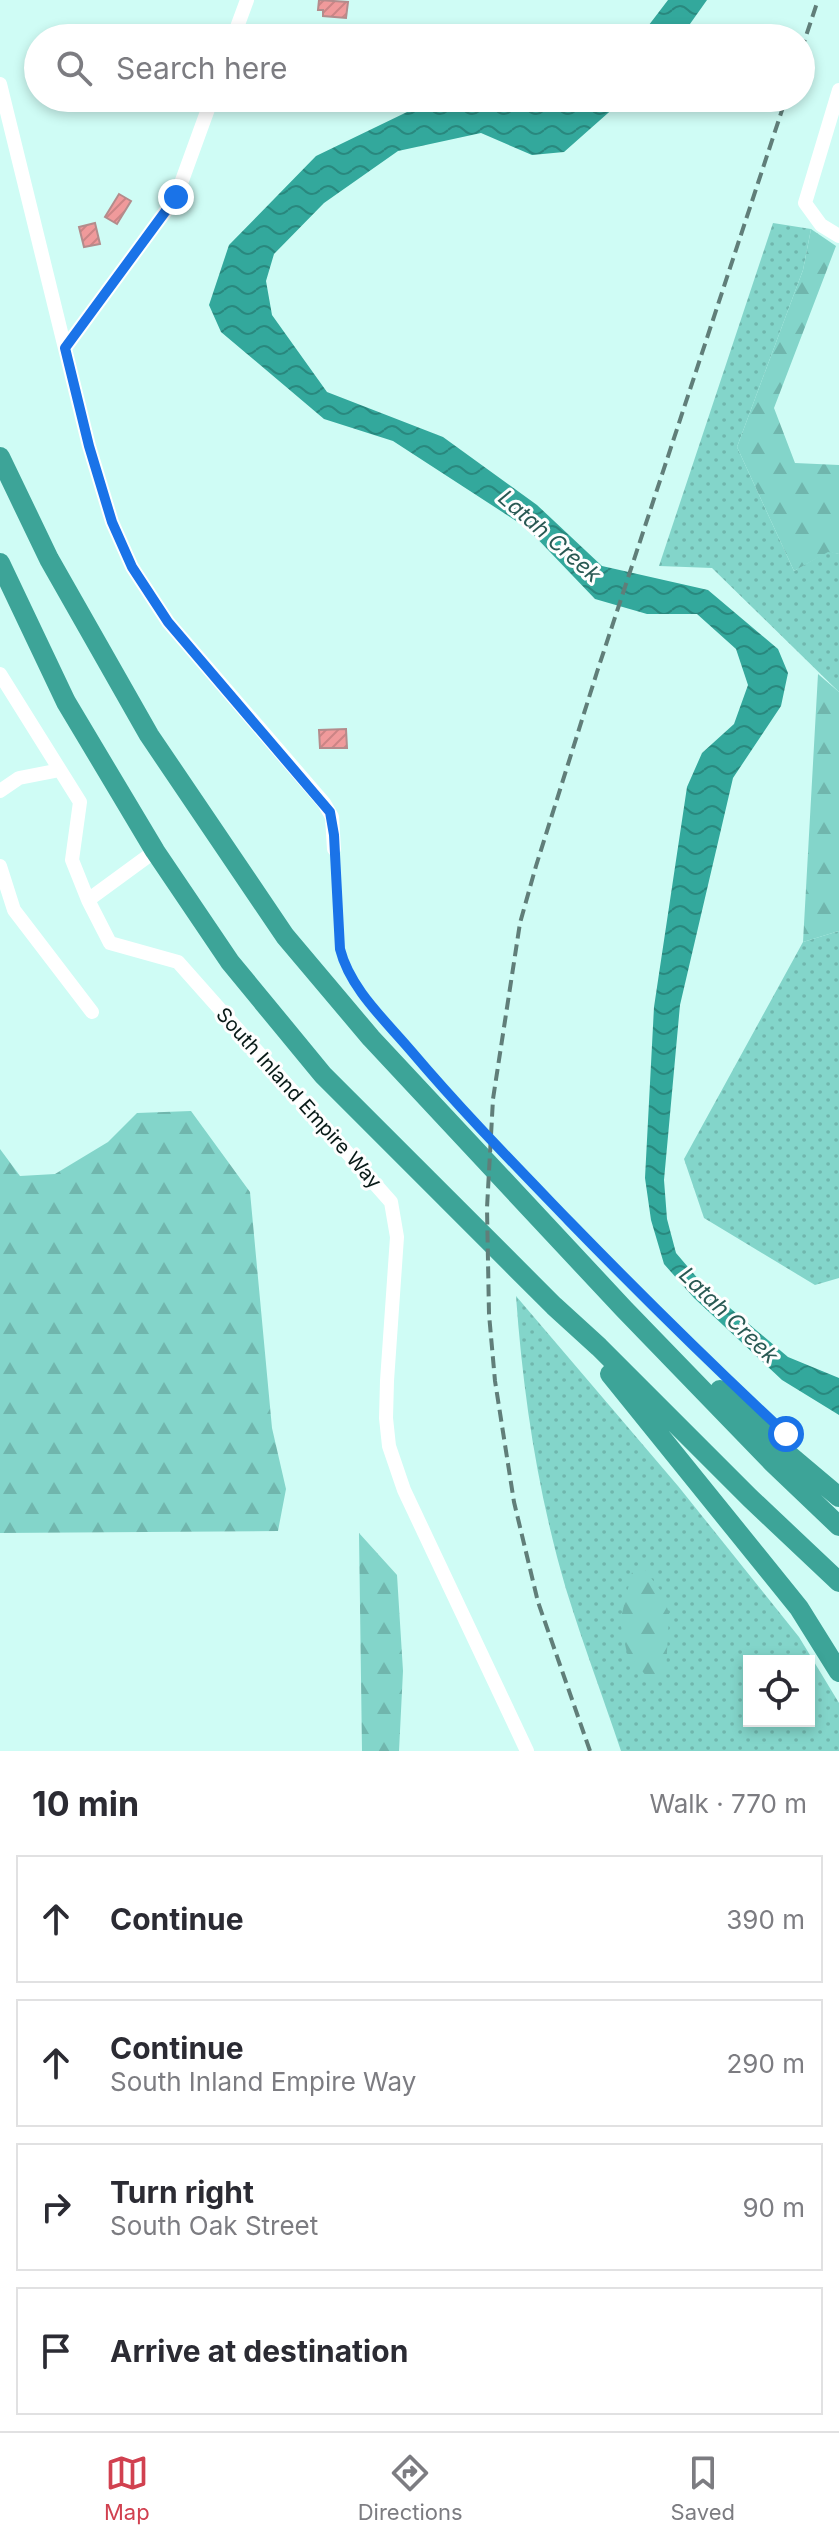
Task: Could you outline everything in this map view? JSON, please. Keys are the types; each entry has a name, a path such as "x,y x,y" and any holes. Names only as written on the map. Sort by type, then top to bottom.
{"highway":[{"path":"0,457 49,559 149,735 285,936 371,1038 592,1275 773,1463 839,1526"},
{"path":"0,563 66,702 155,851 230,962 323,1075 554,1306 839,1582"},
{"path":"592,1275 663,1330 783,1450 839,1497"},
{"path":"554,1306 751,1546 839,1664"},
{"path":"817,1633 839,1672"}],"street":[{"path":"238,24 247,0"},
{"path":"0,84 89,446 112,522 132,567 168,622 324,803 332,817 334,849"},
{"path":"839,90 805,203 821,225 839,236"},
{"path":"65,348 176,197 207,112"},
{"name":"South Inland Empire Way","path":"0,674 80,802 72,860 110,943 178,962 391,1202 397,1237 387,1381 389,1446 404,1490 527,1751"},
{"path":"0,791 19,778 60,770"},
{"path":"88,900 155,851"},
{"path":"0,866 14,910 92,1012"}],"path":[{"path":"334,849 340,949 358,988 482,1130 609,1262 724,1375"}],"green space":[{"path":"773,223 811,229 803,270 737,447 794,571 828,551 839,554 839,692 712,568 659,566"},
{"path":"811,229 836,246 774,408 795,463 839,465 839,554 828,552 794,571 737,447 803,270"},
{"path":"818,674 839,692 839,931 803,942"},
{"path":"839,931 839,1278 815,1285 704,1218 684,1159 803,942"},
{"path":"191,1111 250,1192 272,1428 286,1489 278,1531 0,1533 0,1149 20,1176 55,1174 108,1142 137,1113"},
{"path":"516,1296 678,1486 799,1637 810,1655 743,1655 743,1727 815,1727 815,1663 839,1703 839,1751 621,1751 556,1553 528,1407"},
{"path":"359,1533 397,1575 403,1671 399,1751 362,1751"},
{"path":"642,1566 661,1591 669,1613 666,1671 653,1684 627,1653 620,1622 633,1568"}],"water":[{"path":"668,0 707,0 690,24 650,24"},
{"name":"Latah Creek","path":"407,112 609,112 564,152 532,155 481,133 398,151 324,203 274,254 266,281 272,315 327,392 443,437 537,505 602,566 708,590 778,649 788,673 781,706 733,778 680,1005 664,1180 667,1219 676,1253 705,1287 788,1357 839,1378 839,1415 782,1380 694,1298 664,1264 651,1220 645,1178 654,1007 687,787 702,753 734,724 748,685 736,649 697,614 647,614 595,599 527,528 393,441 324,419 221,332 209,305 229,245 316,156"}],"building":[{"path":"319,0 348,2 346,18 323,16 323,10 318,10"},
{"path":"119,194 131,201 117,224 105,217"},
{"path":"95,223 100,244 84,247 79,227"},
{"path":"346,729 347,748 320,748 319,730"}],"railway":[{"path":"810,24 818,0"},
{"path":"590,1751 538,1602 514,1502 495,1381 489,1314 487,1208 493,1099 520,923 536,866 781,112"}],"route":[{"path":"176,197 65,348 112,522 132,567 168,622 330,812 340,949 358,988 428,1070 540,1191 786,1434"}]}
